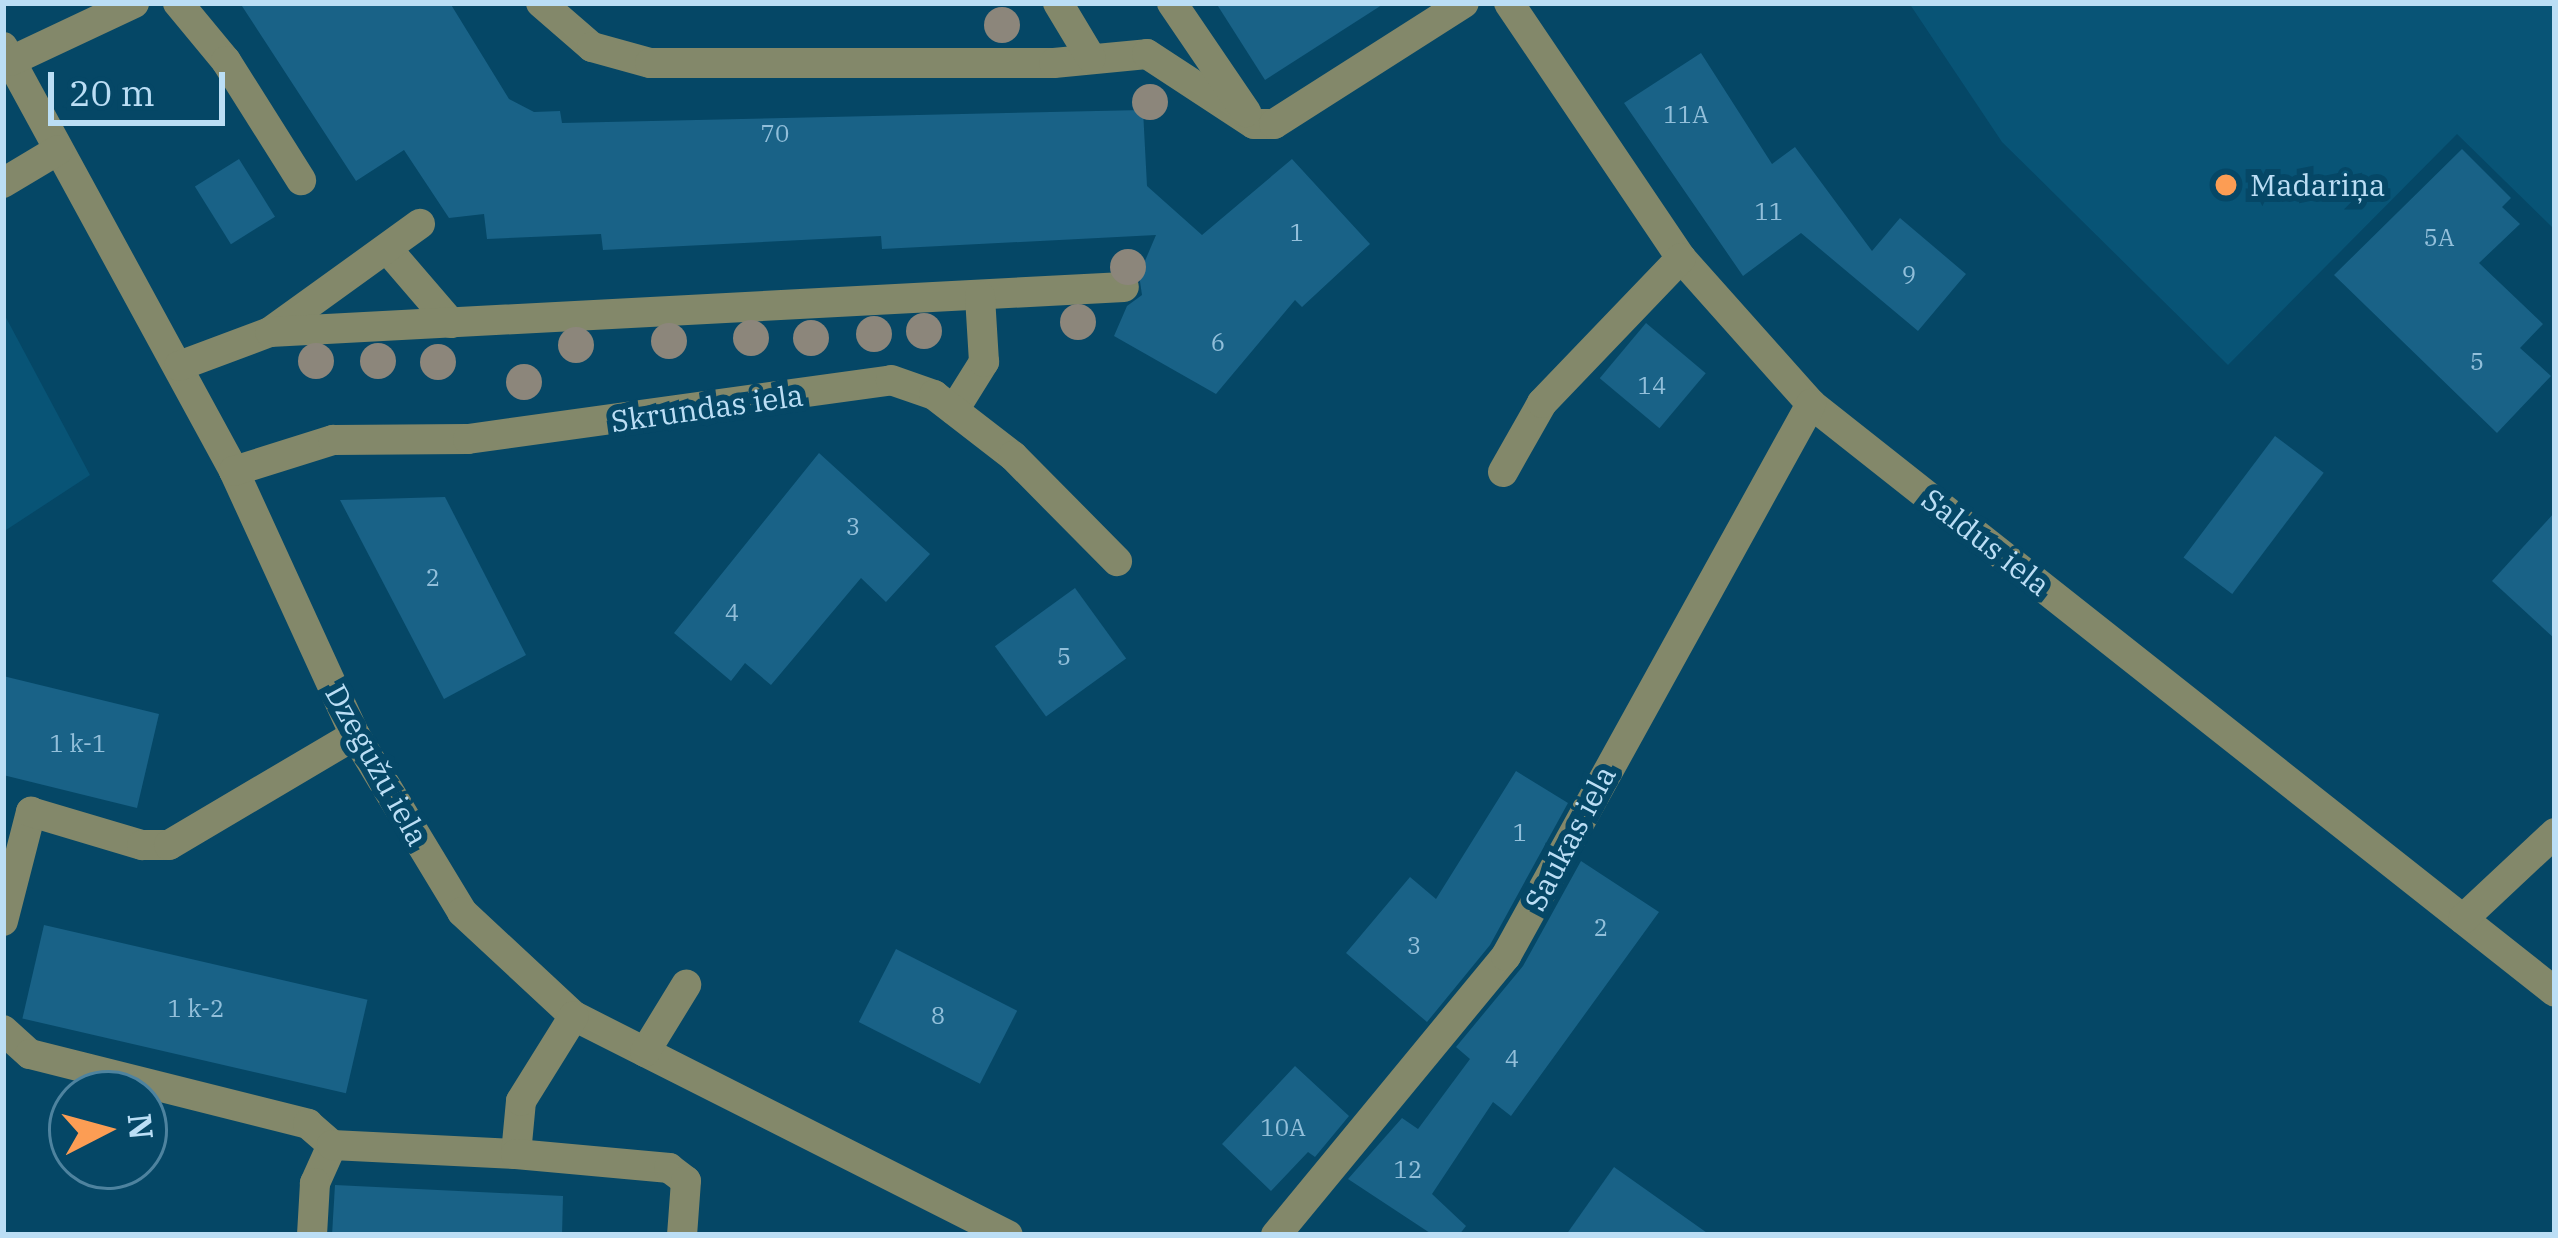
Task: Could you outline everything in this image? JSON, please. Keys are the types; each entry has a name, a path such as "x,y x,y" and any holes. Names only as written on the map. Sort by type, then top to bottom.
{"street":[{"path":"7,54 134,3"},
{"path":"178,3 226,61 301,180"},
{"path":"541,3 592,47 650,63 1147,54 1173,40 1176,10"},
{"path":"1058,3 1091,58"},
{"path":"1147,54 1254,124 1274,124 1464,3"},
{"name":"Saldus iela","path":"1509,3 1681,258 1811,404 2555,992"},
{"path":"1176,10 1254,124"},
{"name":"Dzegužu iela","path":"7,54 234,471 355,735 462,912 574,1016 1008,1235"},
{"path":"3,183 58,150"},
{"path":"179,366 271,332 389,251 420,224"},
{"path":"389,251 451,322"},
{"path":"1503,472 1542,403 1681,258"},
{"path":"271,332 1124,287"},
{"path":"954,410 984,362 980,296"},
{"name":"Skrundas iela","path":"234,471 333,440 468,440 891,380 954,410 1013,455 1117,561"},
{"name":"Saukas iela","path":"1276,1235 1506,956 1811,404"},
{"path":"3,921 17,808 142,845 169,845 355,735"},
{"path":"2463,919 2555,833"},
{"path":"645,1052 686,985"},
{"path":"516,1154 521,1101 574,1016"},
{"path":"3,1030 30,1054 308,1124 332,1145 669,1168 686,1181 682,1235"},
{"path":"312,1235 315,1183 332,1145"}],"shaded area":[{"name":"Madariņa","path":"1909,3 2555,3 2555,230 2457,134 2228,365 2002,142"},
{"path":"3,312 90,475 3,532"}],"building":[{"path":"240,3 450,3 509,99 534,112 560,111 562,123 1143,110 1147,186 1202,235 1292,159 1370,244 1302,307 1295,300 1216,394 1114,336 1127,306 1142,295 1139,275 1156,235 882,249 881,236 603,250 601,234 487,239 484,214 449,218 404,150 356,181"},
{"path":"1216,3 1385,3 1265,80"},
{"path":"1701,53 1772,164 1795,147 1872,251 1900,218 1966,274 1918,331 1801,233 1743,276 1624,103"},
{"path":"2462,149 2511,198 2502,207 2520,224 2479,263 2543,324 2520,348 2551,376 2497,433 2334,275"},
{"path":"239,159 275,217 231,244 195,187"},
{"path":"1646,323 1706,373 1659,428 1600,378"},
{"path":"2275,436 2324,473 2232,594 2184,557"},
{"path":"819,453 930,554 886,602 861,578 771,685 745,663 731,681 674,633"},
{"path":"445,497 526,655 444,699 340,500"},
{"path":"2555,512 2555,639 2492,581"},
{"path":"1075,588 1126,658 1046,717 995,646"},
{"path":"3,676 159,714 137,808 3,775"},
{"path":"1516,771 1568,803 1490,945 1427,1022 1346,953 1410,877 1436,899"},
{"path":"1581,861 1659,912 1511,1116 1493,1102 1432,1194 1466,1226 1459,1235 1433,1235 1348,1179 1402,1118 1418,1129 1470,1059 1456,1047 1523,966"},
{"path":"44,925 367,1000 346,1093 22,1019"},
{"path":"896,949 1017,1011 980,1084 859,1022"},
{"path":"1295,1066 1349,1116 1315,1157 1308,1152 1271,1191 1222,1144"},
{"path":"1614,1167 1710,1235 1566,1235"},
{"path":"335,1185 563,1196 562,1235 332,1235"}],"place":[{"name":"Madariņa","path":"2226,185"}]}
